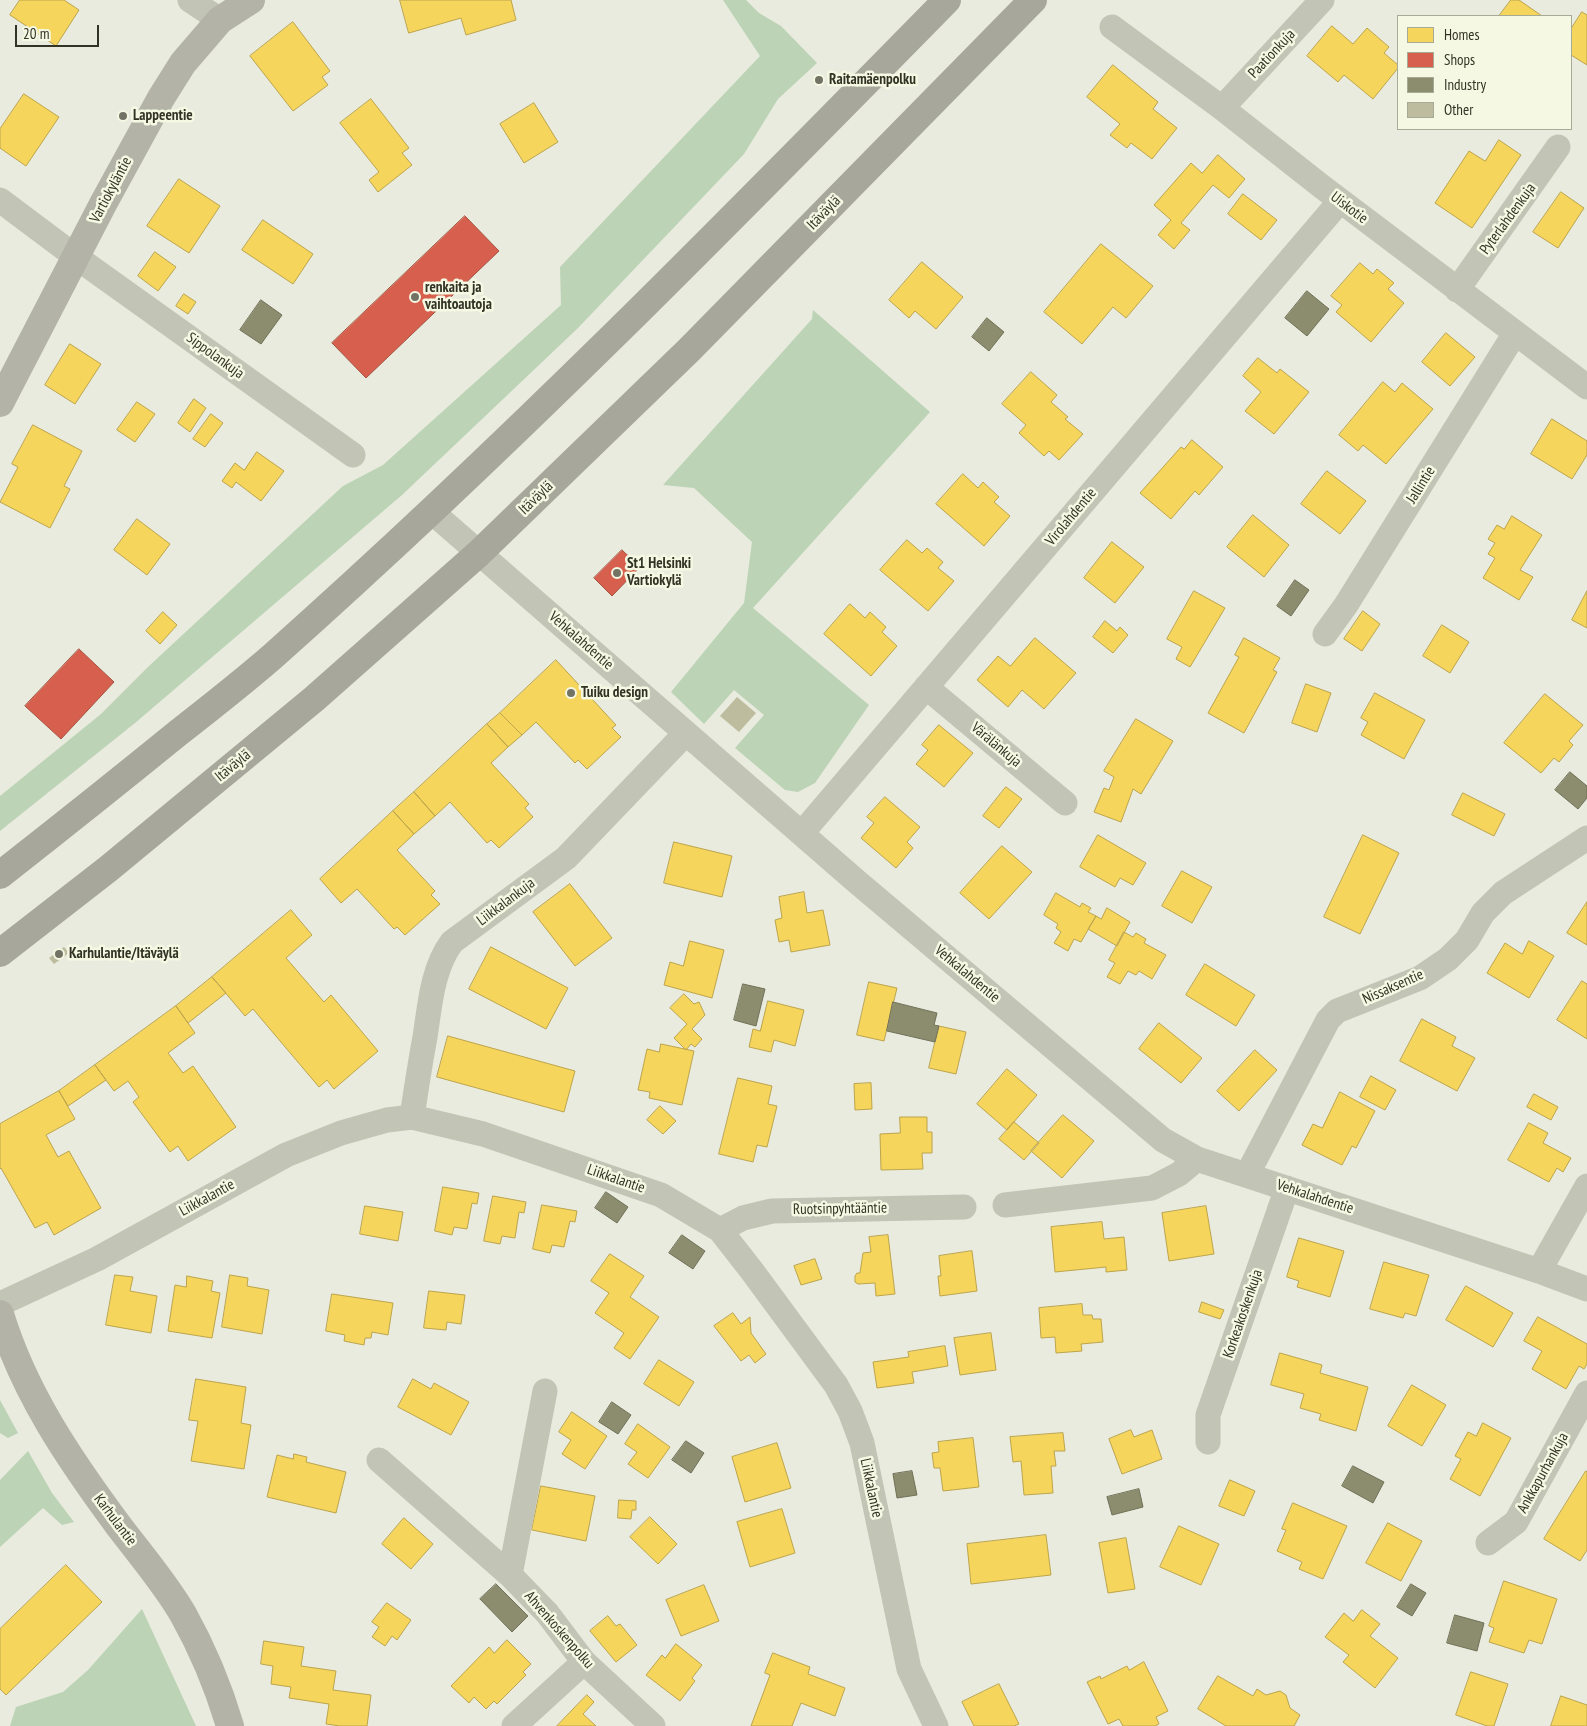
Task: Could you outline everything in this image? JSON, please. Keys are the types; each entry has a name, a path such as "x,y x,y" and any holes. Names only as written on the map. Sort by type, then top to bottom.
{"main road":[{"path":"0,875 70,821 270,658 432,512 580,370 727,224 947,0"},
{"name":"Itäväylä","path":"0,953 108,869 314,699 478,554 690,350 1033,0"}],"street":[{"path":"190,0 220,20"},
{"name":"Vartiokyläntie","path":"0,403 103,204 161,98 183,63 220,20 251,0"},
{"name":"Paationkuja","path":"1222,108 1322,0"},
{"name":"Uiskotie","path":"1112,27 1222,108 1340,201 1587,387"},
{"name":"Pyterlahdenkuja","path":"1457,290 1558,147"},
{"path":"0,200 76,257"},
{"name":"Virolahdentie","path":"802,833 1340,201"},
{"name":"Sippolankuja","path":"76,257 353,455"},
{"name":"Jallintie","path":"1325,634 1346,605 1515,333"},
{"name":"Vehkalahdentie","path":"432,512 856,881 1163,1140 1196,1159 1539,1271 1587,1290"},
{"name":"Värälänkuja","path":"926,687 1065,802"},
{"name":"Liikkalankuja","path":"412,1117 431,998 443,954 452,942 566,858 686,733"},
{"name":"Nissaksentie","path":"1247,1175 1328,1020 1336,1011 1420,978 1448,959 1467,940 1483,912 1502,893 1587,838"},
{"name":"Liikkalantie","path":"0,1304 97,1259 286,1155 340,1133 387,1120 412,1117 483,1134 661,1195 720,1230 836,1385 850,1411 862,1443 909,1669 936,1726"},
{"path":"1004,1205 1152,1188 1179,1174 1196,1159"},
{"path":"1539,1271 1587,1186"},
{"name":"Korkeakoskenkuja","path":"1208,1442 1208,1415 1287,1188"},
{"name":"Ruotsinpyhtääntie","path":"720,1230 743,1218 772,1211 964,1207"},
{"name":"Karhulantie","path":"0,1314 8,1341 25,1380 56,1437 183,1614 225,1708 230,1726"},
{"path":"510,1575 545,1391"},
{"name":"Ankkapurhankuja","path":"1488,1543 1516,1522 1587,1393"},
{"name":"Ahvenkoskenpolku","path":"379,1460 510,1575 547,1613 584,1662 653,1726"},
{"path":"514,1726 584,1662"}],"green space":[{"path":"723,0 746,0 759,13 781,26 817,63 778,99 744,154 578,328 402,495 135,723 0,831 0,796 101,714 149,666 343,486 383,465 561,305 560,267 760,56"},
{"path":"813,310 930,412 753,608 869,705 815,783 798,792 785,790 735,748 764,715 734,690 704,724 671,692 744,603 752,542 694,488 663,485 812,319"},
{"path":"0,1400 18,1433 8,1438 0,1433"},
{"path":"28,1451 52,1493 74,1522 62,1525 43,1508 0,1547 0,1480"},
{"path":"142,1609 196,1726 10,1726 16,1707 63,1692 88,1670"}],"building: Homes":[{"path":"20,0 64,0 79,10 56,46 10,15"},
{"path":"400,0 511,0 516,20 466,35 461,18 409,33"},
{"path":"1511,0 1519,0 1541,15 1500,15"},
{"path":"1582,12 1587,15 1587,65 1572,56 1572,27"},
{"path":"293,22 330,71 322,77 328,85 293,111 250,56"},
{"path":"1332,26 1353,44 1367,28 1389,47 1384,53 1397,64 1397,69 1373,99 1344,75 1338,82 1307,56"},
{"path":"1113,65 1158,102 1153,109 1177,128 1152,159 1131,143 1127,148 1110,135 1120,124 1087,97"},
{"path":"24,94 59,117 26,166 0,148 0,129"},
{"path":"371,99 409,148 402,153 412,165 378,192 369,180 379,172 340,123"},
{"path":"534,103 558,142 524,163 500,124"},
{"path":"1499,140 1521,155 1472,228 1435,203 1469,151 1485,161"},
{"path":"1218,155 1245,179 1229,198 1213,185 1181,223 1190,230 1174,249 1158,235 1171,220 1154,205 1191,163 1202,173"},
{"path":"179,179 220,206 189,253 147,226"},
{"path":"1561,192 1584,208 1558,248 1533,232"},
{"path":"1243,194 1277,220 1261,240 1228,214"},
{"path":"263,220 313,254 293,284 242,250"},
{"path":"1101,244 1153,286 1126,318 1113,307 1082,344 1044,312"},
{"path":"155,252 176,267 158,291 138,276"},
{"path":"922,262 963,297 936,329 915,311 909,318 889,300"},
{"path":"1360,263 1373,274 1377,269 1394,283 1388,289 1404,303 1371,342 1336,312 1342,305 1331,296"},
{"path":"184,294 196,302 188,314 176,306"},
{"path":"1446,333 1475,357 1450,386 1422,362"},
{"path":"70,344 101,364 75,404 45,385"},
{"path":"1258,358 1277,373 1280,369 1309,392 1274,434 1245,411 1261,392 1243,376"},
{"path":"1031,372 1057,395 1051,402 1068,417 1065,419 1083,434 1059,460 1049,451 1044,456 1019,433 1026,425 1002,404"},
{"path":"1383,382 1395,392 1402,383 1433,409 1386,464 1363,445 1358,451 1339,435"},
{"path":"194,399 206,408 190,432 178,423"},
{"path":"137,402 155,414 135,442 117,430"},
{"path":"211,414 223,423 205,447 193,439"},
{"path":"1552,419 1587,441 1587,455 1572,479 1531,454"},
{"path":"33,425 82,451 64,486 70,489 50,528 0,502 18,467 12,464"},
{"path":"1192,440 1223,467 1199,495 1195,491 1171,519 1140,493 1181,447 1184,449"},
{"path":"257,452 284,471 261,501 236,482 232,488 222,481 235,463 244,470"},
{"path":"1327,471 1366,501 1340,534 1301,504"},
{"path":"963,474 978,488 983,482 999,497 994,502 1010,516 984,546 936,504"},
{"path":"1253,515 1289,545 1264,577 1227,547"},
{"path":"1512,516 1542,535 1520,570 1533,577 1519,600 1483,578 1495,558 1488,554 1495,543 1488,539 1497,525 1504,529"},
{"path":"137,519 170,544 147,575 114,550"},
{"path":"907,540 922,553 927,548 943,562 938,568 954,581 928,611 880,570"},
{"path":"1112,542 1144,567 1115,603 1084,578"},
{"path":"1194,591 1225,608 1190,667 1176,659 1182,647 1167,639"},
{"path":"1587,591 1587,628 1572,620"},
{"path":"850,604 865,618 870,612 886,627 882,632 897,646 871,676 824,634"},
{"path":"1363,611 1380,624 1362,651 1344,639"},
{"path":"163,612 177,625 160,644 146,631"},
{"path":"1105,621 1117,631 1120,627 1128,635 1113,653 1093,637"},
{"path":"1442,625 1469,642 1450,673 1423,656"},
{"path":"1035,638 1076,673 1044,709 1022,690 1008,707 977,680 998,656 1010,666"},
{"path":"1244,638 1280,658 1273,670 1277,672 1244,733 1208,713 1239,657 1235,655"},
{"path":"556,660 616,725 612,728 621,737 587,769 578,760 575,763 536,722 522,735 500,713"},
{"path":"1306,684 1331,693 1317,732 1292,723"},
{"path":"1375,693 1425,720 1404,759 1361,735 1368,722 1361,718"},
{"path":"1545,694 1583,725 1569,741 1573,745 1559,762 1554,758 1541,773 1504,743"},
{"path":"500,713 522,735 508,747 487,724"},
{"path":"1136,719 1173,741 1141,794 1133,789 1121,822 1094,812 1104,788 1109,790 1114,777 1104,771"},
{"path":"487,724 508,747 491,763 529,804 525,808 533,817 499,848 491,840 487,843 450,802 435,816 414,792"},
{"path":"939,725 973,753 944,787 916,764 928,750 922,745"},
{"path":"1006,787 1022,799 999,828 983,816"},
{"path":"414,792 435,816 414,834 393,811"},
{"path":"1463,793 1505,814 1494,836 1452,815"},
{"path":"885,797 920,827 907,842 913,848 896,868 861,838 874,823 867,817"},
{"path":"393,811 414,834 397,850 435,891 431,895 440,904 405,935 397,927 394,929 357,889 341,903 320,879"},
{"path":"1098,835 1146,863 1133,885 1120,878 1115,887 1080,867"},
{"path":"1363,835 1399,853 1360,934 1324,917"},
{"path":"674,842 732,856 722,897 664,883"},
{"path":"1002,846 1032,872 989,919 960,893"},
{"path":"1182,871 1212,887 1192,923 1162,906"},
{"path":"570,884 612,938 575,966 533,912"},
{"path":"804,892 807,913 823,910 830,945 791,952 789,940 779,942 775,920 782,918 779,897"},
{"path":"1056,893 1080,907 1082,903 1091,908 1088,912 1096,916 1081,942 1074,939 1068,951 1054,943 1061,932 1056,928 1058,924 1044,915"},
{"path":"1587,902 1587,945 1567,933"},
{"path":"1107,908 1130,922 1117,946 1088,929 1096,916 1101,919"},
{"path":"291,910 312,935 286,958 324,1002 331,995 378,1051 334,1089 327,1080 319,1087 253,1009 245,1016 212,977"},
{"path":"1124,932 1133,937 1136,933 1146,939 1144,943 1166,955 1152,979 1139,971 1136,975 1128,971 1120,984 1107,977 1115,963 1109,960"},
{"path":"690,941 724,950 712,998 664,985 670,962 683,966"},
{"path":"1529,941 1554,956 1529,998 1487,973 1505,943 1522,954"},
{"path":"491,947 568,988 546,1029 469,989"},
{"path":"1205,964 1255,995 1236,1026 1186,995"},
{"path":"212,977 226,993 188,1023 176,1006"},
{"path":"1582,981 1587,984 1587,1039 1557,1020"},
{"path":"869,982 897,988 884,1041 857,1035"},
{"path":"684,994 694,1004 699,1002 705,1015 692,1029 702,1039 695,1047 691,1044 686,1050 674,1038 687,1024 670,1008"},
{"path":"768,1001 804,1010 795,1046 774,1040 771,1052 749,1047 753,1029 760,1031"},
{"path":"176,1006 195,1033 168,1053 183,1073 193,1066 236,1127 188,1161 178,1146 170,1152 133,1102 139,1097 128,1081 114,1091 95,1065"},
{"path":"1422,1019 1456,1037 1452,1046 1475,1058 1457,1091 1400,1061"},
{"path":"1159,1023 1202,1058 1181,1083 1139,1049"},
{"path":"939,1026 966,1032 956,1074 929,1068"},
{"path":"448,1036 575,1071 564,1112 437,1077"},
{"path":"661,1044 694,1051 682,1105 649,1098 650,1092 638,1090 647,1049 659,1052"},
{"path":"1255,1050 1277,1070 1239,1111 1217,1091"},
{"path":"95,1065 106,1080 68,1106 59,1091"},
{"path":"1007,1069 1037,1095 1007,1130 977,1104"},
{"path":"1371,1076 1396,1090 1385,1110 1360,1097"},
{"path":"738,1078 772,1086 768,1104 777,1106 767,1147 757,1145 753,1162 719,1154"},
{"path":"871,1083 872,1109 855,1110 854,1084"},
{"path":"59,1091 75,1119 46,1135 58,1157 69,1151 101,1208 54,1235 47,1222 35,1228 0,1169 0,1124"},
{"path":"1340,1092 1375,1111 1356,1148 1352,1146 1342,1165 1302,1145 1313,1124 1322,1128"},
{"path":"1534,1094 1558,1107 1551,1120 1527,1107"},
{"path":"660,1106 676,1121 663,1134 647,1120"},
{"path":"1063,1115 1094,1141 1062,1178 1031,1151"},
{"path":"900,1117 927,1117 927,1132 932,1132 932,1153 922,1153 923,1169 881,1170 880,1134 900,1133"},
{"path":"1014,1122 1039,1143 1024,1160 999,1139"},
{"path":"1529,1123 1548,1133 1543,1143 1571,1158 1563,1172 1557,1168 1549,1182 1508,1160"},
{"path":"443,1187 479,1193 477,1204 472,1203 467,1229 454,1227 452,1235 435,1231"},
{"path":"493,1196 526,1202 524,1213 519,1212 515,1238 502,1236 500,1244 484,1241"},
{"path":"542,1205 577,1211 575,1222 570,1221 564,1247 552,1245 550,1253 533,1249"},
{"path":"365,1206 403,1212 398,1241 360,1234"},
{"path":"1206,1206 1214,1254 1169,1261 1162,1213"},
{"path":"1102,1222 1104,1239 1124,1237 1127,1270 1106,1272 1106,1267 1055,1272 1051,1227"},
{"path":"888,1235 895,1294 876,1296 875,1283 858,1284 855,1282 855,1276 857,1273 860,1273 863,1253 871,1252 869,1237"},
{"path":"1299,1238 1344,1251 1330,1297 1297,1287 1299,1281 1287,1277"},
{"path":"972,1251 977,1291 940,1296 939,1256"},
{"path":"610,1254 644,1276 630,1297 659,1317 630,1359 614,1348 624,1333 595,1313 609,1293 591,1281"},
{"path":"815,1259 822,1279 801,1285 794,1266"},
{"path":"1384,1262 1429,1275 1416,1316 1405,1313 1403,1318 1370,1309"},
{"path":"115,1275 133,1277 130,1291 157,1296 151,1333 106,1325"},
{"path":"230,1275 248,1278 247,1286 269,1290 262,1334 222,1327"},
{"path":"187,1276 213,1281 211,1291 220,1293 212,1338 168,1331 175,1285 186,1287"},
{"path":"1466,1286 1513,1313 1493,1347 1446,1320"},
{"path":"429,1291 465,1295 461,1324 447,1322 446,1330 424,1328"},
{"path":"332,1294 393,1303 388,1335 372,1332 371,1338 365,1338 364,1345 344,1341 345,1335 326,1331"},
{"path":"1202,1302 1224,1310 1220,1319 1199,1312"},
{"path":"1082,1304 1083,1315 1092,1315 1093,1319 1101,1319 1103,1342 1081,1344 1082,1351 1056,1353 1055,1337 1041,1338 1039,1308"},
{"path":"733,1313 741,1324 750,1317 751,1333 766,1354 755,1363 749,1355 741,1361 714,1326"},
{"path":"1538,1317 1587,1344 1587,1364 1584,1369 1579,1366 1566,1389 1532,1369 1542,1351 1524,1341"},
{"path":"991,1333 996,1370 960,1375 954,1338"},
{"path":"945,1346 948,1366 912,1372 914,1383 877,1388 873,1362 909,1357 908,1352"},
{"path":"1280,1353 1322,1365 1320,1373 1368,1387 1356,1431 1319,1420 1321,1414 1300,1408 1304,1394 1271,1385"},
{"path":"659,1360 694,1382 679,1406 644,1384"},
{"path":"196,1379 246,1387 241,1423 251,1425 244,1469 191,1461 198,1421 189,1420"},
{"path":"413,1379 431,1389 434,1383 469,1402 451,1435 398,1407"},
{"path":"1412,1385 1446,1405 1422,1446 1388,1426"},
{"path":"572,1412 607,1436 585,1469 562,1454 571,1440 559,1432"},
{"path":"1483,1423 1511,1438 1480,1496 1450,1479 1461,1459 1455,1456 1468,1432 1476,1436"},
{"path":"638,1424 670,1447 648,1478 628,1464 637,1452 625,1444"},
{"path":"1131,1430 1134,1437 1152,1430 1162,1459 1122,1474 1109,1439"},
{"path":"1063,1433 1065,1451 1054,1451 1056,1466 1051,1466 1053,1493 1024,1495 1021,1461 1013,1462 1010,1437"},
{"path":"973,1438 979,1487 943,1491 940,1468 934,1468 932,1453 939,1452 938,1442"},
{"path":"777,1443 791,1488 745,1502 732,1457"},
{"path":"294,1454 307,1457 306,1462 346,1472 336,1513 267,1497 277,1455 293,1459"},
{"path":"1586,1471 1587,1550 1580,1561 1544,1539"},
{"path":"1230,1480 1255,1491 1244,1516 1219,1506"},
{"path":"541,1486 595,1496 586,1541 532,1530"},
{"path":"619,1500 636,1501 636,1510 632,1510 631,1519 618,1518"},
{"path":"1293,1503 1347,1526 1323,1579 1299,1569 1302,1562 1277,1551 1286,1530 1282,1529"},
{"path":"782,1509 795,1553 750,1567 737,1522"},
{"path":"650,1517 677,1544 658,1564 630,1537"},
{"path":"404,1518 433,1544 411,1569 382,1544"},
{"path":"1388,1523 1422,1541 1401,1581 1366,1563"},
{"path":"1179,1526 1219,1544 1201,1585 1160,1567"},
{"path":"1046,1535 1051,1575 971,1584 967,1544"},
{"path":"1126,1538 1135,1589 1108,1593 1099,1543"},
{"path":"66,1565 102,1602 6,1695 0,1689 0,1629"},
{"path":"1504,1581 1557,1599 1542,1644 1529,1640 1524,1653 1489,1642 1494,1628 1489,1626"},
{"path":"704,1585 719,1621 681,1636 666,1600"},
{"path":"387,1603 411,1620 397,1640 392,1636 385,1646 372,1637 379,1627 372,1622"},
{"path":"1362,1610 1380,1624 1370,1636 1398,1658 1375,1688 1343,1662 1349,1655 1325,1637 1344,1613 1353,1621"},
{"path":"608,1616 616,1626 620,1624 637,1645 616,1662 590,1631"},
{"path":"507,1640 531,1664 523,1672 526,1675 497,1704 494,1701 486,1709 474,1697 469,1703 451,1686 489,1647 494,1653"},
{"path":"264,1641 304,1647 301,1666 336,1671 333,1690 371,1695 367,1726 326,1724 329,1704 289,1698 291,1687 271,1684 273,1666 261,1664"},
{"path":"676,1644 702,1665 692,1678 695,1681 680,1701 646,1675 662,1655 665,1658"},
{"path":"773,1653 810,1667 808,1674 845,1688 835,1716 801,1703 792,1726 751,1726 770,1675 765,1673"},
{"path":"1144,1662 1168,1711 1156,1717 1159,1724 1155,1726 1123,1726 1119,1719 1108,1724 1087,1682 1100,1676 1101,1679 1127,1666 1129,1670"},
{"path":"1471,1672 1508,1684 1494,1726 1487,1726 1456,1715"},
{"path":"1218,1676 1253,1696 1257,1689 1266,1695 1280,1691 1286,1695 1290,1708 1300,1715 1294,1726 1226,1726 1198,1709"},
{"path":"999,1684 1019,1724 1014,1726 974,1726 962,1702"},
{"path":"587,1695 594,1702 583,1714 596,1726 557,1726"},
{"path":"1561,1696 1587,1705 1587,1726 1551,1726"}],"building: Shops":[{"name":"renkaita ja vaihtoautoja","path":"465,216 499,251 366,378 332,343"},
{"name":"St1 Helsinki Vartiokylä","path":"622,550 640,567 612,596 594,578"},
{"path":"79,649 114,682 61,739 25,706"}],"building: Industry":[{"path":"1307,291 1329,309 1307,336 1285,318"},
{"path":"261,300 282,315 261,344 240,330"},
{"path":"987,318 1004,332 989,351 972,337"},
{"path":"1295,580 1309,590 1291,616 1277,606"},
{"path":"1570,772 1587,786 1587,798 1578,809 1555,790"},
{"path":"743,984 765,989 756,1026 734,1020"},
{"path":"893,1002 937,1013 934,1025 939,1026 935,1042 887,1031"},
{"path":"606,1192 628,1207 617,1223 595,1208"},
{"path":"682,1235 705,1251 693,1269 669,1253"},
{"path":"612,1402 631,1415 618,1434 599,1422"},
{"path":"686,1441 704,1453 691,1473 672,1460"},
{"path":"1353,1466 1384,1482 1373,1503 1342,1486"},
{"path":"912,1471 917,1495 897,1498 893,1474"},
{"path":"1139,1489 1143,1507 1112,1515 1107,1497"},
{"path":"496,1584 528,1616 512,1632 480,1599"},
{"path":"1411,1584 1426,1593 1412,1616 1397,1607"},
{"path":"1455,1615 1484,1623 1477,1651 1447,1643"}],"building: Other":[{"path":"737,697 756,713 739,732 720,716"},
{"path":"64,947 69,953 54,964 49,958"}],"place":[{"name":"Raitamäenpolku","path":"819,80"},
{"name":"Lappeentie","path":"123,116"},
{"name":"renkaita ja vaihtoautoja","path":"415,297"},
{"name":"St1 Helsinki Vartiokylä","path":"617,573"},
{"name":"Tuiku design","path":"571,693"},
{"name":"Karhulantie/Itäväylä","path":"59,954"}]}
